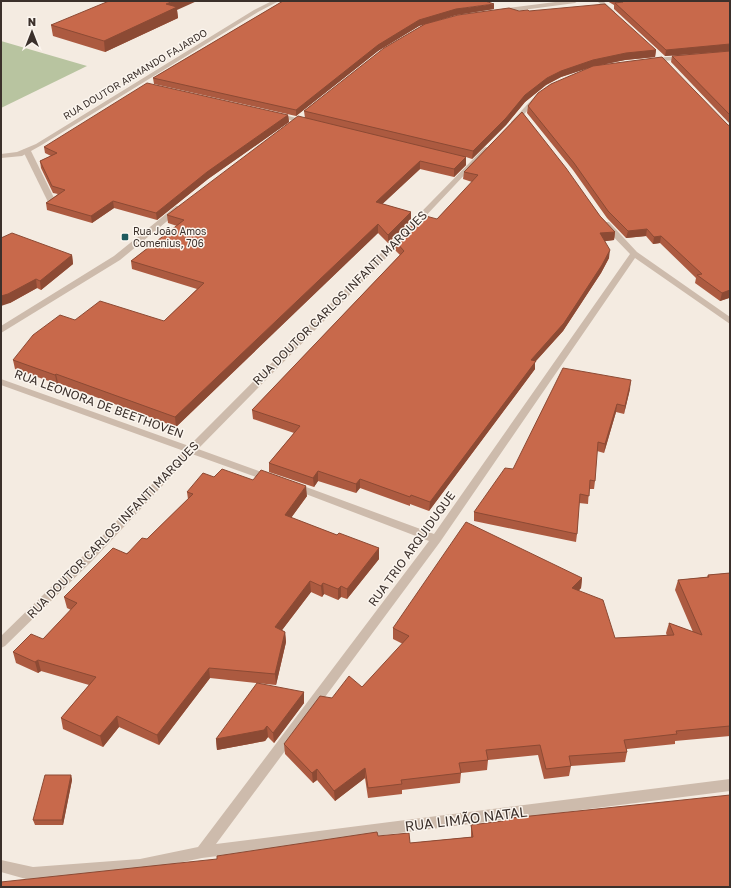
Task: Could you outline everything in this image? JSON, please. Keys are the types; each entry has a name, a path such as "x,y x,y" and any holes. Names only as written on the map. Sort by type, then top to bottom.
{"street":[{"name":"RUA DOUTOR ARMANDO FAJARDO","path":"1,156 27,151 256,11 276,1"},
{"path":"496,12 575,1"},
{"path":"600,1 619,19"},
{"path":"643,61 692,57"},
{"path":"138,84 145,85"},
{"path":"509,127 524,116 534,98 548,88"},
{"path":"267,113 300,118 316,125"},
{"path":"291,124 300,118"},
{"name":"RUA DOUTOR CARLOS INFANTI MARQUES","path":"1,643 88,558 235,404 383,256 468,162 493,142"},
{"path":"27,151 52,202"},
{"path":"1,330 117,258 186,202"},
{"path":"599,215 634,254 730,321"},
{"name":"RUA TRIO ARQUIDUQUE","path":"202,852 436,539 634,254"},
{"name":"RUA LEONORA DE BEETHOVEN","path":"1,382 191,451 335,500 436,539"},
{"name":"RUA LIMÃO NATAL","path":"202,852 730,785"},
{"path":"1,866 33,874 140,865 202,852"}],"green space":[{"path":"1,41 87,66 1,108"}],"building":[{"path":"109,1 173,1 166,4 177,7 104,41 51,25"},
{"path":"283,1 485,1 494,4 456,9 419,20 378,45 296,110 153,78"},
{"path":"620,1 730,1 730,44 666,50 615,3 623,2"},
{"path":"605,4 656,50 626,53 593,60 561,71 547,78 525,95 506,118 473,151 304,111 384,48 425,24 458,15 509,8 519,11 529,11"},
{"path":"730,51 730,115 672,56"},
{"path":"662,57 730,126 730,290 722,293 697,275 702,274 661,236 654,237 647,229 628,231 608,211 574,163 528,106 538,93 551,84 593,66"},
{"path":"147,83 288,115 207,172 156,213 113,201 91,216 46,203 65,190 52,186 40,161 57,153 44,147"},
{"path":"522,112 566,168 600,216 615,232 600,233 610,250 602,265 564,323 531,360 536,361 430,502 411,495 410,497 360,479 356,484 318,471 313,478 269,463 300,426 252,410 404,251 396,242 422,215 437,219 478,175 464,172"},
{"path":"298,116 466,157 454,169 420,161 376,202 411,212 388,235 378,224 175,417 13,360 33,335 60,315 75,320 100,301 164,321 204,283 131,261 184,220 167,215"},
{"path":"12,233 72,255 40,281 36,279 8,294 1,296 1,238"},
{"path":"563,368 631,380 625,406 617,404 605,444 598,442 595,481 590,480 589,496 580,494 577,534 474,512 505,468 513,469"},
{"path":"222,469 253,480 261,470 306,486 285,515 337,535 339,533 379,548 347,589 341,586 338,589 323,583 321,586 310,581 275,627 285,632 275,674 209,668 157,735 117,716 100,736 61,718 96,677 38,660 35,662 13,652 31,634 43,639 77,603 64,597 113,548 127,554 142,538 147,539 193,494 187,492 203,473 214,477"},
{"path":"466,522 582,578 572,588 603,600 615,638 674,635 669,623 702,635 678,580 730,573 730,726 676,731 677,734 624,740 627,752 569,756 571,766 546,769 540,745 486,750 488,760 459,763 461,773 401,780 402,784 368,788 365,768 334,791 317,769 312,773 284,744 320,696 332,698 349,676 362,687 409,636 393,628"},
{"path":"257,683 304,692 273,733 267,726 264,730 216,739"},
{"path":"45,775 71,775 62,820 33,820"},
{"path":"730,795 730,887 1,887 1,882 217,859 217,856 377,832 378,836 409,833 410,843 473,837 471,825 503,821 502,819"}],"place":[{"name":"Rua João Amos Comenius, 706","path":"125,237"}]}
